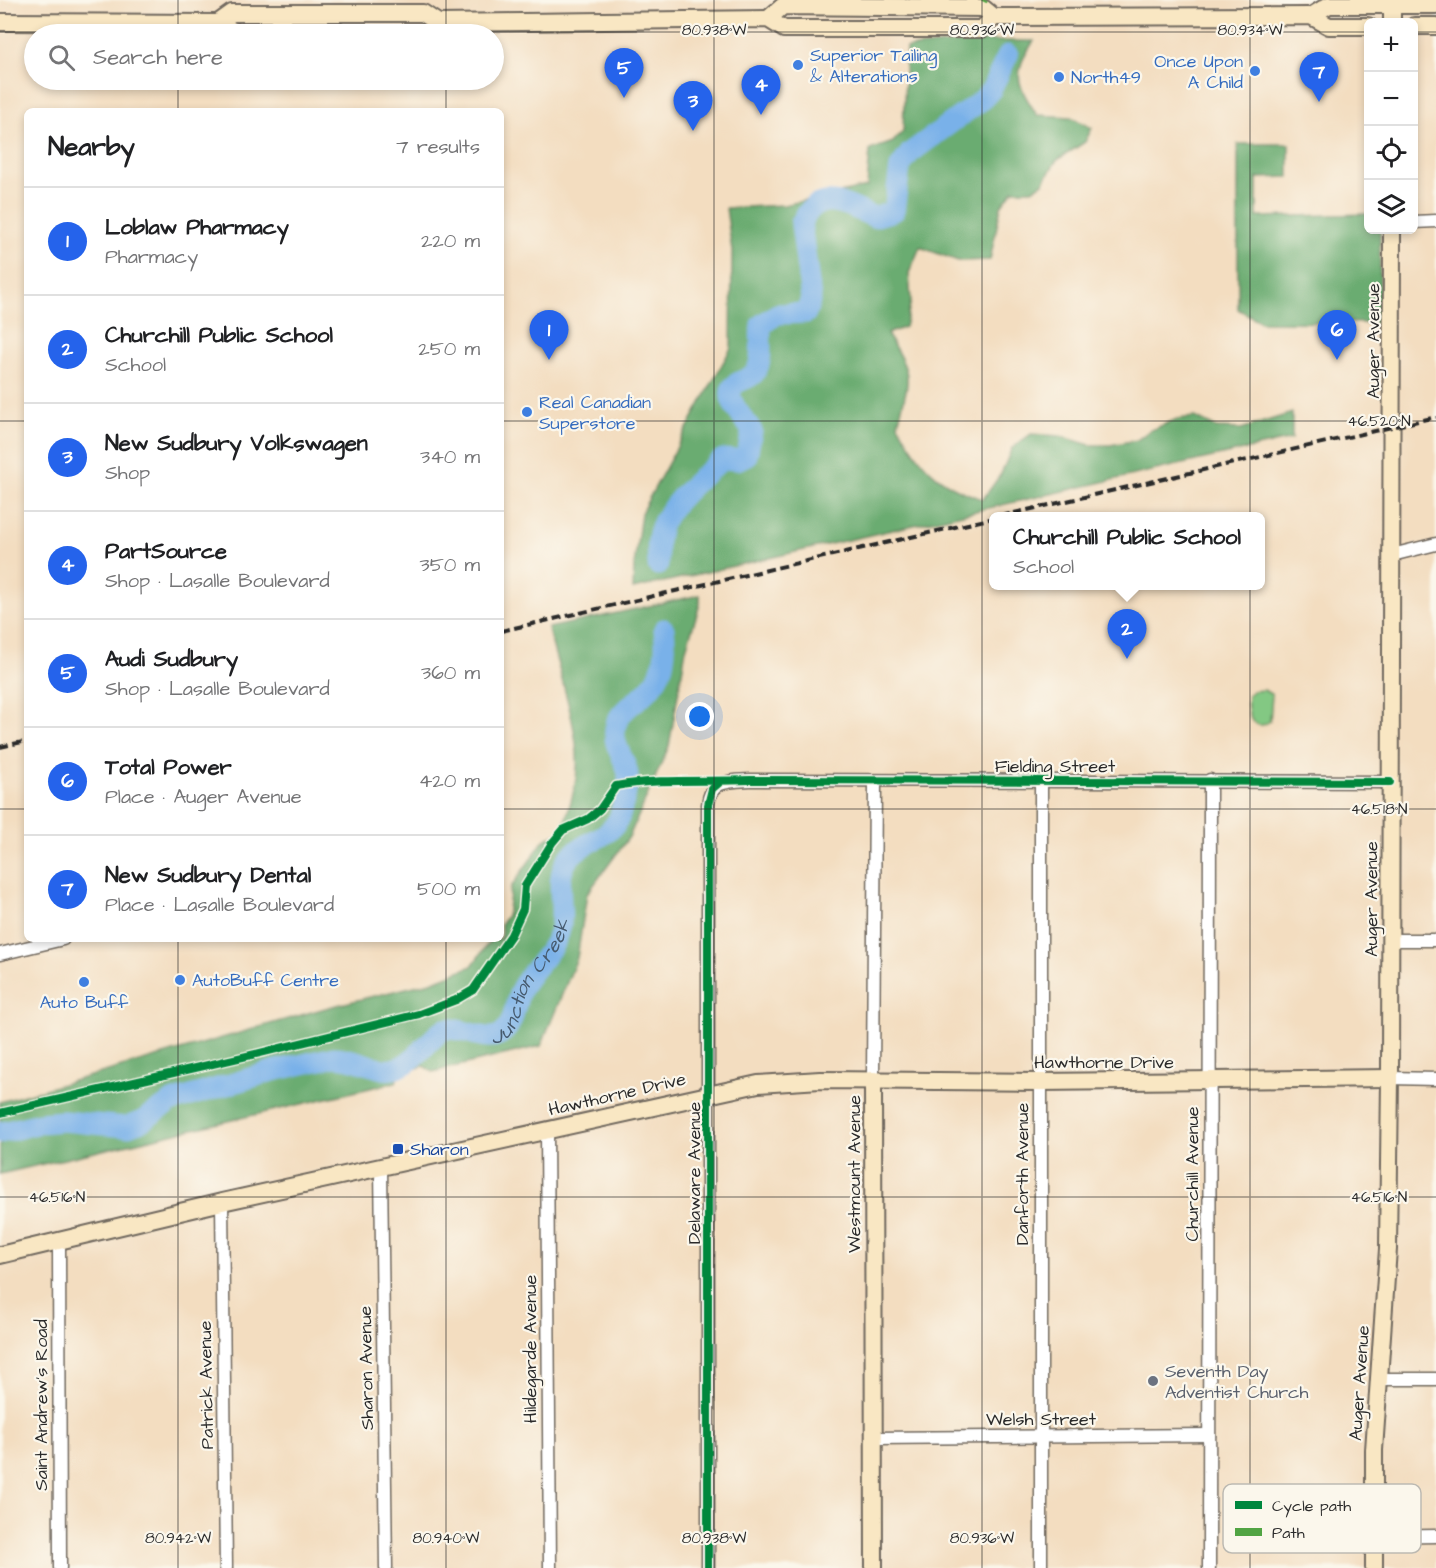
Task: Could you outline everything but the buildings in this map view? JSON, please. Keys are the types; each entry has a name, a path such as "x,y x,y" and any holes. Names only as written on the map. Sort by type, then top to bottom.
{"street":[{"path":"855,3 855,28"},
{"path":"768,19 783,6 855,3 983,8 994,17 1311,16 1329,26 1364,26"},
{"path":"1311,16 1329,5 1436,4"},
{"path":"1392,5 1392,18"},
{"path":"0,22 218,23 232,13 423,13 438,23 768,19 784,28 982,28 994,17"},
{"path":"1418,26 1436,26"},
{"path":"1418,222 1436,221"},
{"name":"Auger Avenue","path":"1374,1484 1378,1379 1388,1249 1392,234"},
{"path":"1392,555 1436,544"},
{"name":"Fielding Street","path":"719,783 750,780 1390,782"},
{"name":"Churchill Avenue","path":"1209,1568 1210,780"},
{"name":"Westmount Avenue","path":"874,1568 875,781"},
{"name":"Danforth Avenue","path":"1041,781 1041,1568"},
{"name":"Delaware Avenue","path":"708,1568 708,805 712,789 719,783"},
{"path":"1390,940 1436,940"},
{"path":"0,954 50,942"},
{"name":"Hawthorne Drive","path":"0,1255 222,1202 709,1094 777,1082 1436,1079"},
{"name":"Hildegarde Avenue","path":"547,1130 550,1568"},
{"name":"Sharon Avenue","path":"381,1167 386,1568"},
{"name":"Patrick Avenue","path":"222,1202 226,1568"},
{"name":"Saint Andrew's Road","path":"59,1241 60,1568"},
{"path":"1378,1379 1436,1379"},
{"name":"Welsh Street","path":"874,1438 1209,1436"},
{"path":"1421,1536 1436,1536"}],"green space":[{"path":"973,41 1034,41 1022,62 1019,78 1037,115 1071,117 1092,128 1085,142 1056,161 1043,183 1032,190 1013,190 1001,206 990,260 958,261 920,247 909,273 911,301 905,327 887,334 902,360 907,377 898,424 922,462 931,472 953,487 983,499 1001,474 1012,448 1031,434 1060,436 1090,445 1110,445 1137,440 1149,431 1177,419 1195,417 1217,428 1241,429 1292,413 1292,439 633,589 641,513 731,348 732,251 726,208 784,205 867,187 870,150 893,142 903,131 906,48"},
{"path":"1238,144 1289,144 1289,177 1257,178 1257,217 1364,214 1364,234 1380,234 1380,323 1261,322 1238,309"},
{"path":"700,595 700,604 686,649 669,746 629,837 587,894 577,958 541,1046 433,1072 424,1066 399,1073 396,1082 0,1174 0,1102 329,1007 431,982 472,966 489,942 504,942 504,920 507,915 511,887 544,840 562,831 576,776 575,736 548,628"},
{"path":"1264,690 1272,695 1270,721 1259,725 1249,714 1248,696 1253,691"}],"waterway":[{"name":"Junction Creek","path":"658,565 659,532 665,518 679,499 723,459 737,460 747,455 752,431 735,407 731,394 732,388 756,371 761,355 761,325 777,314 806,313 811,298 801,223 808,212 816,205 825,202 844,204 874,217 894,211 900,167 910,153 982,100 991,90 1008,55"},
{"name":"Junction Creek","path":"0,1133 40,1123 63,1121 126,1127 142,1121 171,1102 273,1071 334,1057 351,1059 379,1068 398,1068 415,1057 444,1029 488,1037 501,1034 512,1020 521,989 551,948 559,933 561,925 560,882 564,866 577,850 603,835 617,822 627,790 628,776 615,740 616,724 624,711 645,693 657,678 664,661 664,629"}],"railway":[{"path":"1019,512 1436,417"},
{"path":"504,630 989,519"},
{"path":"0,747 24,742"}],"cycle path":[{"path":"0,1113 419,1014 456,1000 473,990 511,935 523,909 525,886 552,843 563,830 588,819 600,809 616,786 666,781 750,780 1390,782"},
{"path":"708,1568 708,805 712,789 719,783"}],"place":[{"name":"Superior Tailing & Alterations","path":"798,65"},
{"name":"Once Upon A Child","path":"1255,71"},
{"name":"North49","path":"1059,77"},
{"name":"Audi Sudbury","path":"624,98"},
{"name":"New Sudbury Dental","path":"1319,102"},
{"name":"PartSource","path":"761,115"},
{"name":"New Sudbury Volkswagen","path":"693,131"},
{"name":"Loblaw Pharmacy","path":"549,360"},
{"name":"Total Power","path":"1337,360"},
{"name":"Real Canadian Superstore","path":"527,412"},
{"name":"Churchill Public School","path":"1127,659"},
{"name":"AutoBuff Centre","path":"180,980"},
{"name":"Auto Buff","path":"84,982"},
{"name":"Sharon","path":"398,1149"},
{"name":"Seventh Day Adventist Church","path":"1153,1381"}]}
